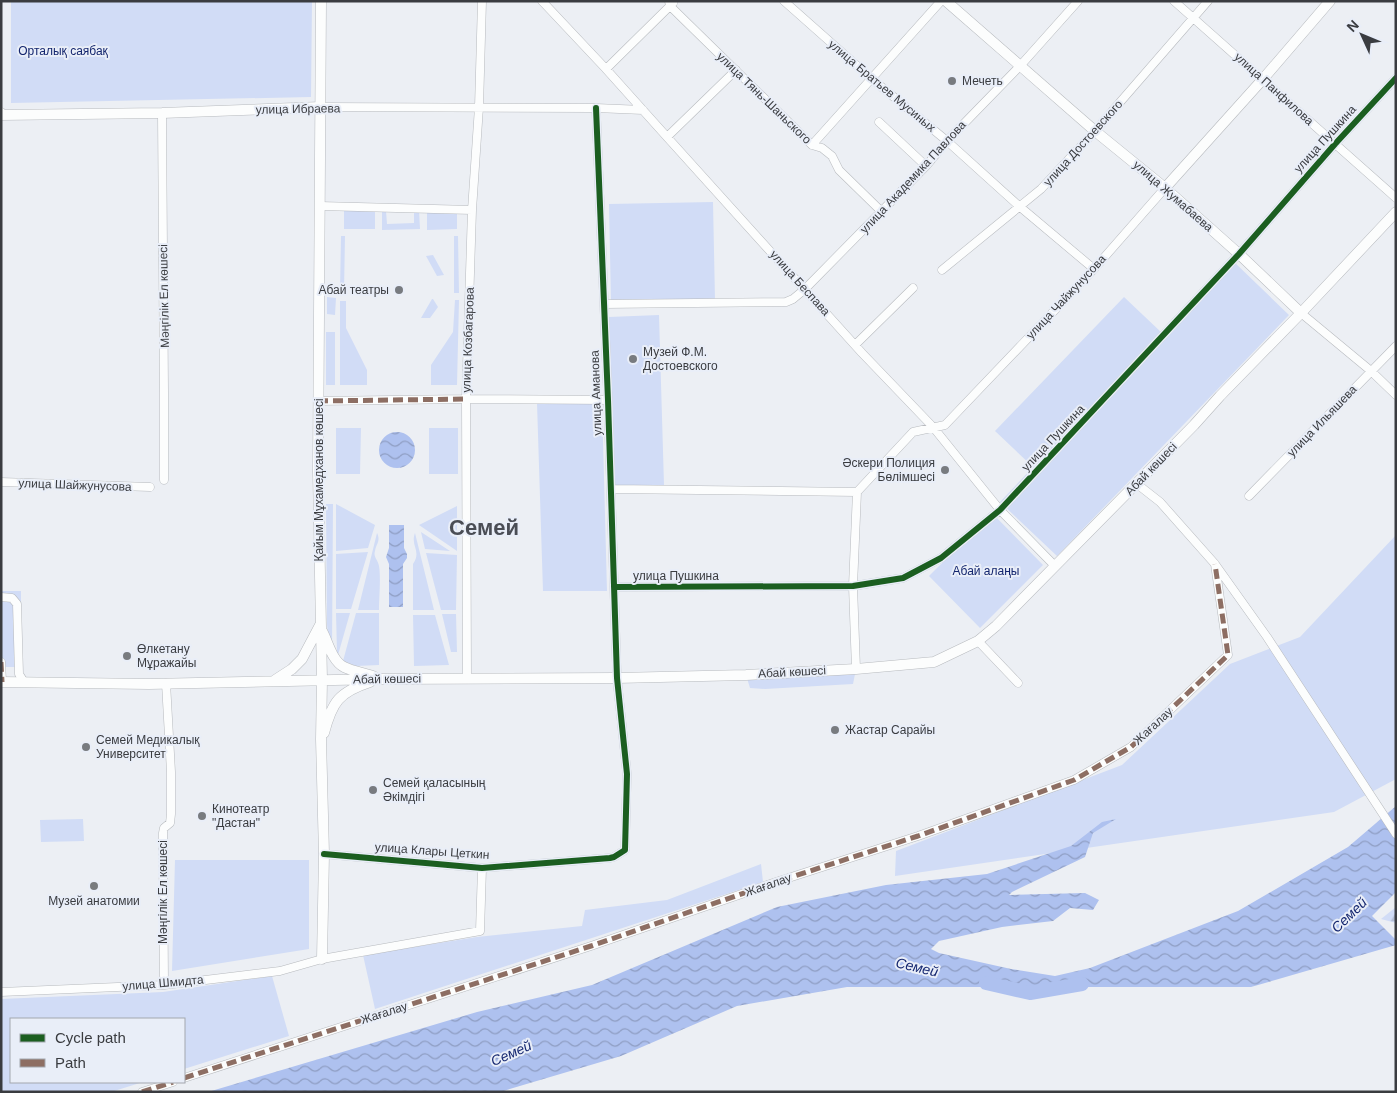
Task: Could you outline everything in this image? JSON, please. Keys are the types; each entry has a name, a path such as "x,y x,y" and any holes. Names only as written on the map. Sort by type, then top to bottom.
{"street":[{"name":"Қайым Мұхамедханов көшесі","path":"321,1 318,401 322,680 320,739 324,854 322,960"},
{"name":"улица Козбагарова","path":"467,678 466,399 472,210 479,107 482,1"},
{"name":"улица Беспава","path":"542,1 606,68 666,137 855,345 933,427 1000,510 1055,566"},
{"name":"улица Братьев Мусиных","path":"784,1 872,79 947,141 1019,206 1094,268"},
{"path":"812,145 941,1"},
{"name":"улица Жумабаева","path":"946,1 1165,188 1239,254 1301,314 1371,371 1396,395"},
{"name":"улица Академика Павлова","path":"604,304 786,302 793,299 926,166 1078,1"},
{"name":"улица Панфилова","path":"1174,1 1396,198"},
{"name":"улица Достоевского","path":"942,270 1041,189 1208,1"},
{"name":"улица Чайжунусова","path":"857,492 913,432 945,425 1094,268 1330,1"},
{"path":"606,68 671,3"},
{"name":"улица Тянь-Шаньского","path":"671,3 812,145 822,148 832,156 839,170 882,212"},
{"path":"666,137 736,70"},
{"name":"улица Пушкина","path":"614,587 854,586 903,578 941,558 1000,510 1239,254 1335,144 1396,78"},
{"name":"улица Ибраева","path":"1,116 162,113 321,107 596,108 643,110"},
{"name":"улица Аманова","path":"596,108 617,678 627,774 625,850"},
{"name":"Мәңгілік Ел көшесі","path":"162,113 164,480"},
{"path":"879,122 926,166"},
{"path":"320,206 472,210"},
{"name":"Абай көшесі","path":"2,682 166,683 467,678 617,678 746,675 856,669 934,662 978,641 996,626 1137,484 1301,314 1396,212"},
{"path":"855,345 913,288"},
{"name":"улица Ильяшева","path":"1249,496 1396,346"},
{"path":"318,401 608,400"},
{"name":"улица Шайжунусова","path":"1,482 150,487"},
{"path":"1137,484 1160,502 1215,564 1267,637 1396,834"},
{"path":"611,489 857,492 854,586 856,669"},
{"name":"Жағалау","path":"185,1078 591,946 776,882 918,836 1074,780 1131,747 1228,655 1215,564"},
{"path":"1,597 12,598 17,604 19,674 24,682"},
{"path":"320,626 331,652 340,665 380,679"},
{"path":"271,682 292,669 302,659 320,626"},
{"path":"978,641 1018,683"},
{"path":"1,662 2,682"},
{"path":"320,739 324,734 329,714 338,699 349,690 380,679"},
{"name":"Мәңгілік Ел көшесі","path":"164,985 162,833 164,828 170,823 171,814 171,772 166,683"},
{"name":"улица Клары Цеткин","path":"324,854 482,868 610,858 625,850"},
{"name":"улица Шмидта","path":"1,992 164,985 280,970 322,960 480,931 482,868"},
{"path":"142,1092 169,1083"}],"green space":[{"name":"Орталық саябақ","path":"11,1 312,1 311,97 11,103"},
{"path":"713,202 715,300 611,303 609,204"},
{"path":"382,210 386,211 387,224 414,223 414,210 419,210 420,229 382,230"},
{"path":"344,211 375,211 375,229 344,229"},
{"path":"427,211 457,211 457,229 427,230"},
{"path":"341,236 345,236 344,292 340,292"},
{"path":"454,236 458,236 459,293 454,293"},
{"path":"433,255 444,275 437,276 426,256"},
{"name":"Абай алаңы","path":"1232,260 1289,315 1057,556 1000,502 1033,467 995,431 1124,297 1162,333"},
{"path":"327,297 336,298 335,315 327,314"},
{"path":"432,299 438,307 430,318 421,318"},
{"path":"455,300 459,300 457,385 431,385 431,365 453,332"},
{"path":"340,301 346,301 346,328 367,370 367,385 340,385"},
{"path":"659,315 664,485 615,487 609,317"},
{"path":"326,332 335,332 335,385 326,385"},
{"path":"602,402 607,591 543,591 537,403"},
{"path":"336,428 361,428 360,474 336,474"},
{"path":"429,428 458,428 458,474 429,474"},
{"path":"326,504 333,504 332,649 327,624"},
{"path":"336,504 375,525 368,548 336,551"},
{"path":"457,506 457,551 419,525"},
{"name":"Абай алаңы","path":"992,513 1043,565 980,628 929,576"},
{"path":"421,532 450,551 425,549"},
{"path":"377,533 378,540 375,557 380,571 379,610 358,610"},
{"path":"415,533 434,610 413,610 413,564 416,556"},
{"path":"1396,535 1396,779 1334,812 895,876 896,851 1122,765 1230,664 1300,637"},
{"path":"368,552 351,609 336,609 336,554"},
{"path":"426,553 457,555 456,610 441,610"},
{"path":"1,591 21,591 21,667 1,667"},
{"path":"336,613 350,613 338,655 337,652"},
{"path":"356,613 379,613 379,665 356,666 343,661"},
{"path":"442,614 456,614 457,652 451,652"},
{"path":"413,615 435,615 449,665 414,666"},
{"path":"856,669 853,684 765,689 750,688 746,675"},
{"path":"83,819 84,841 41,842 40,820"},
{"path":"175,860 309,860 309,949 172,971"},
{"path":"761,864 763,882 375,1009 363,955 477,937 582,926 585,910 667,900"},
{"path":"1396,907 1396,923 1381,919"},
{"path":"272,976 289,1036 185,1069 185,1018 10,1018 10,1083 140,1083 111,1092 1,1092 1,999 163,992"}],"water":[{"path":"397,432 404,433 410,437 414,443 414,457 410,463 404,467 397,468 390,467 384,463 380,457 379,450 380,443 384,437 390,433"},
{"path":"389,525 404,525 404,548 407,558 403,564 403,607 389,607 389,564 386,557 389,548"},
{"path":"1396,806 1396,892 1372,916 1396,940 1396,945 1251,987 847,987 737,1006 621,1056 500,1092 208,1092 477,1012 592,985 777,907 886,885 987,874 1071,846 1102,822 1116,819 1093,833 1085,857 1009,895 1085,893 1099,900 1093,910 1070,908 1053,921 1002,927 939,941 931,949 939,953 1011,969 1055,976 1090,968 1238,911 1348,847"}],"waterway":[{"name":"Семей","path":"986,983 1030,993 1082,984"}],"marked path":[{"path":"318,401 466,399"},
{"path":"185,1078 591,946 776,882 918,836 1074,780 1131,747 1228,655 1215,564"},
{"path":"1,662 2,682"},
{"path":"142,1092 170,1083"}],"cycle path":[{"path":"614,587 853,586 903,578 941,558 1000,510 1239,254 1335,144 1396,78"},
{"path":"324,854 482,868 610,858 625,850 627,774 617,678 596,108"}],"place":[{"name":"Мечеть","path":"952,81"},
{"name":"Абай театры","path":"399,290"},
{"name":"Музей Ф.М. Достоевского","path":"633,359"},
{"name":"Әскери Полиция Бөлімшесі","path":"945,470"},
{"name":"Өлкетану Мұражайы","path":"127,656"},
{"name":"Жастар Сарайы","path":"835,730"},
{"name":"Семей Медикалық Университет","path":"86,747"},
{"name":"Семей қаласының Әкімдігі","path":"373,790"},
{"name":"Кинотеатр \"Дастан\"","path":"202,816"},
{"name":"Музей анатомии","path":"94,886"}],"district":[{"name":"Семей","path":"484,527"}]}
